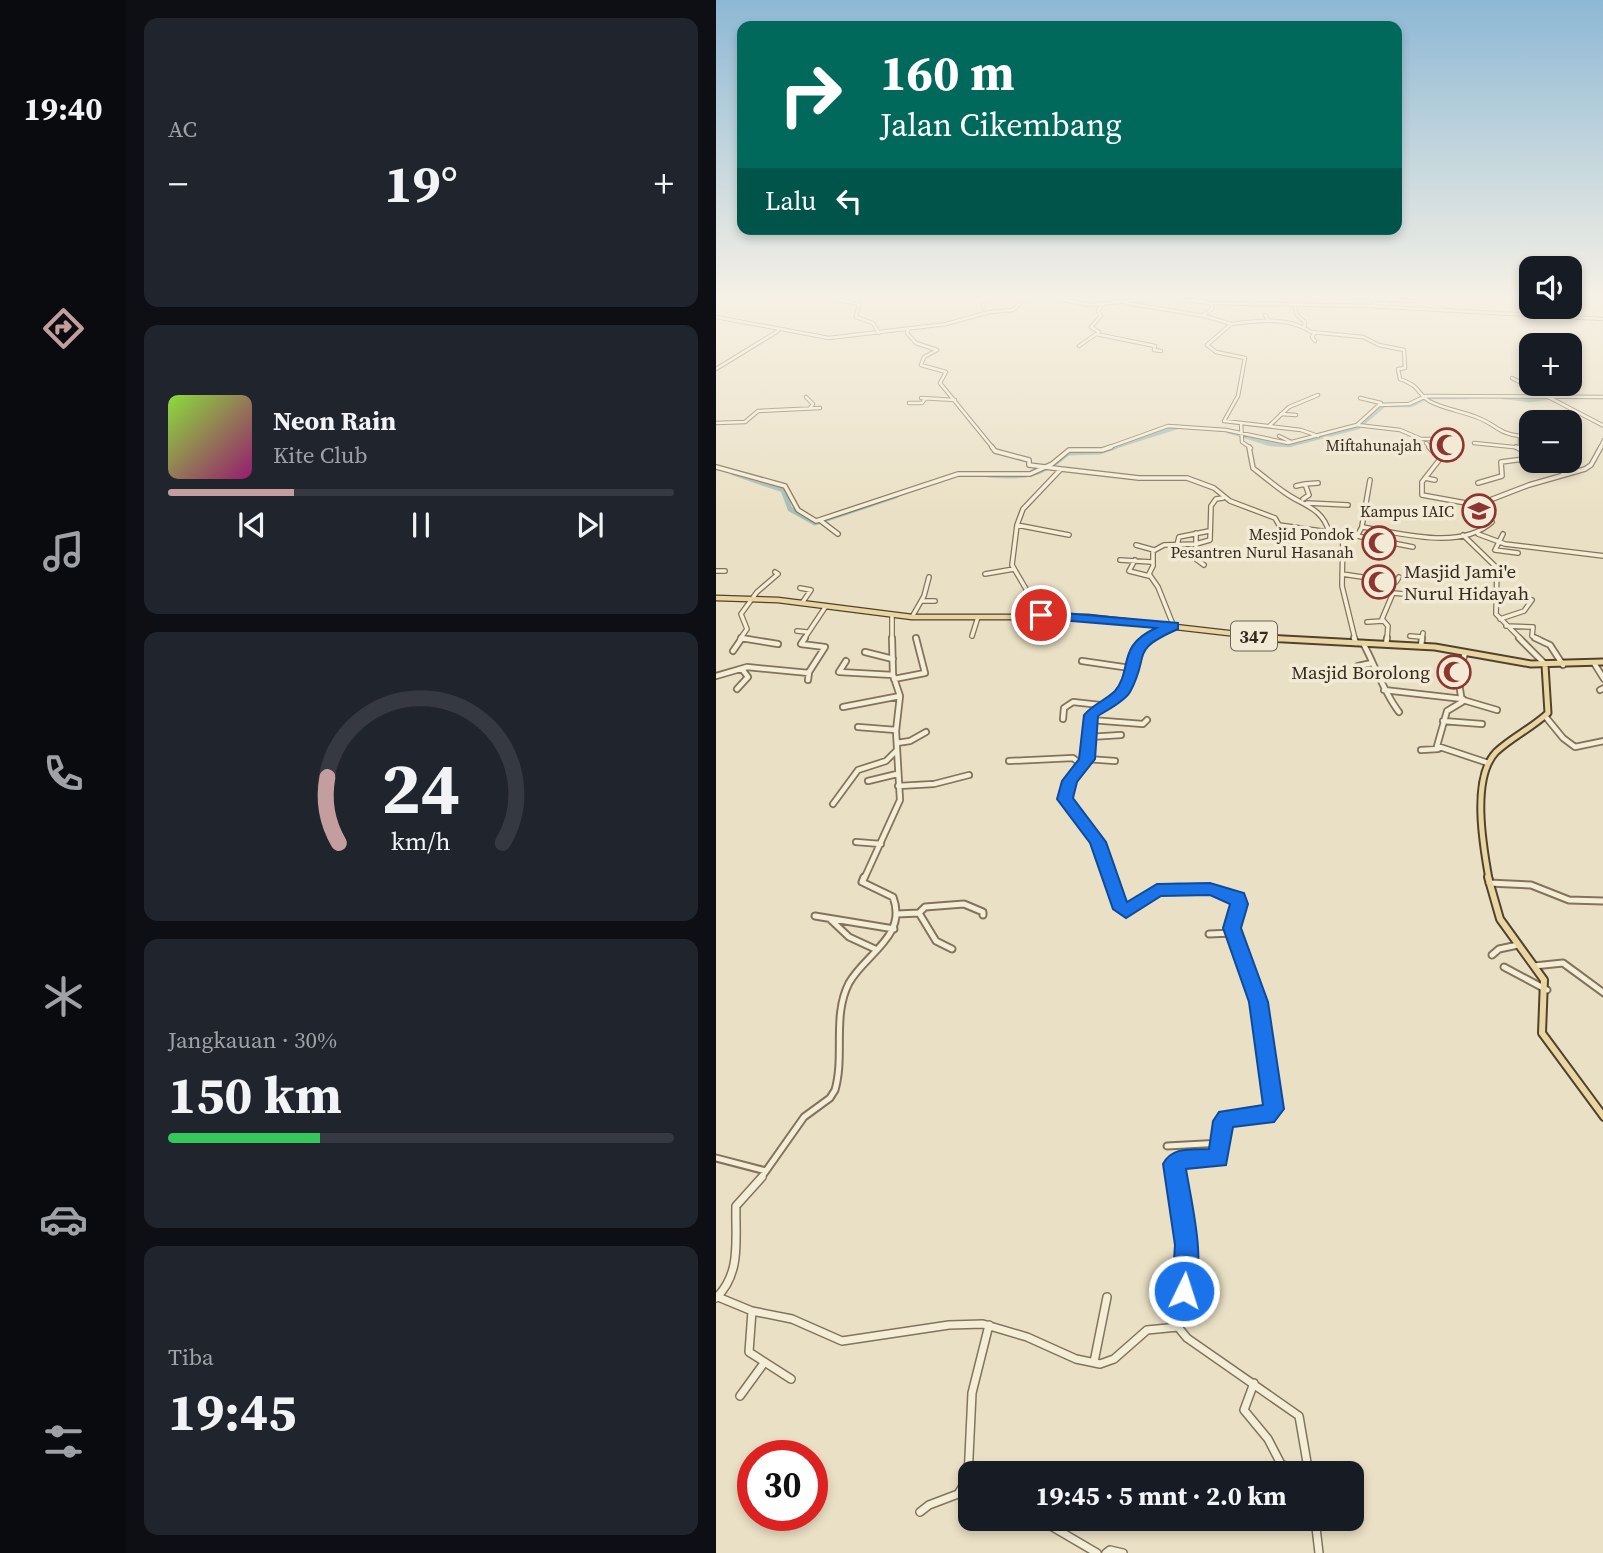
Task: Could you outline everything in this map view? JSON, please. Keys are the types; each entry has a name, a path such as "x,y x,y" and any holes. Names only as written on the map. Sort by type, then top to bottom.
{"main road":[{"name":"347","path":"716,598 802,603 912,617 1088,617 1286,640 1421,646 1545,665 1603,662"},
{"path":"1545,665 1548,711 1488,763 1483,813 1488,883 1499,917 1544,980 1547,990 1540,1026 1542,1033 1603,1117"}],"street":[{"path":"926,367 946,372 939,382 956,400 966,419 987,436 995,451 1029,460 1029,465 1149,478 1179,476 1214,488 1224,498 1275,518 1279,525 1413,547"},
{"path":"1243,367 1238,396 1223,420 1270,425 1317,436"},
{"path":"1406,367 1398,369 1400,379 1417,385 1424,397 1465,411 1498,427 1502,434 1519,436"},
{"path":"1512,378 1603,426"},
{"path":"1270,425 1274,417 1287,407 1300,405 1310,396 1318,395"},
{"path":"806,397 813,404 809,408"},
{"path":"1360,398 1385,404 1408,405 1424,397 1547,398"},
{"path":"909,403 922,403 923,398 956,400"},
{"path":"1470,398 1603,398"},
{"path":"1359,426 1377,406 1385,404"},
{"path":"716,424 745,422 757,411 820,408"},
{"path":"1280,414 1296,415"},
{"path":"1241,423 1243,444 1251,449 1253,468 1276,482 1282,491 1305,501 1348,505"},
{"path":"716,467 785,486 798,510 813,520 821,521 958,474 1022,475 1047,468 1068,450 1102,450 1168,426 1241,434 1277,443 1359,426 1400,430 1421,439 1432,439"},
{"path":"1279,436 1291,442"},
{"path":"1426,443 1440,459 1425,478 1422,495 1477,506 1591,465 1603,440"},
{"path":"1474,443 1519,447"},
{"path":"1478,483 1502,476 1499,470 1501,462 1519,459"},
{"path":"1026,615 1026,589 1014,569 1016,525 1023,509 1061,469"},
{"path":"1425,478 1435,480"},
{"path":"1356,536 1362,527 1370,480"},
{"path":"1296,486 1318,483"},
{"path":"1305,484 1309,495 1305,501"},
{"path":"1175,1328 1186,1245 1174,1164 1179,1160 1219,1158 1224,1121 1227,1118 1266,1115 1271,1113 1274,1104 1265,1064 1259,1002 1233,933 1233,915 1239,901 1223,891 1201,888 1157,890 1130,911 1123,910 1098,842 1065,799 1070,781 1087,759 1093,711 1123,692 1130,668 1145,638 1174,626 1158,587 1150,576 1154,550 1158,546 1196,544 1210,540 1211,506 1216,499 1224,498"},
{"path":"1305,501 1328,526 1329,532"},
{"path":"1477,506 1492,522 1478,534"},
{"path":"821,521 838,534"},
{"path":"1016,525 1069,535"},
{"path":"1362,527 1431,536 1478,534 1498,543 1603,556"},
{"path":"1177,545 1179,537 1209,531"},
{"path":"1196,533 1196,559 1204,565"},
{"path":"1503,534 1495,550 1518,553"},
{"path":"1343,535 1342,573 1347,618 1356,643"},
{"path":"1463,535 1497,568 1494,602 1499,619 1545,665"},
{"path":"1136,545 1154,550"},
{"path":"1120,560 1151,562"},
{"path":"1135,560 1129,571 1150,576"},
{"path":"985,574 1014,569"},
{"path":"716,571 725,570"},
{"path":"733,650 747,629 741,614 755,599 757,592 778,574 775,572"},
{"path":"1342,573 1395,582 1399,577"},
{"path":"912,617 922,601 930,577"},
{"path":"800,588 811,590 802,603"},
{"path":"1386,644 1388,626 1383,621 1383,613 1393,593 1404,594"},
{"path":"1499,619 1518,616 1530,608 1532,600"},
{"path":"922,601 935,601"},
{"path":"716,676 752,667 809,676 825,648 801,644 826,606"},
{"path":"893,616 893,677 900,696 896,730 899,805 862,882 889,891 897,914 894,929 875,949 846,989 838,1037 838,1077 834,1094 807,1115 736,1207 735,1267 731,1279 717,1297 752,1311 768,1312 792,1319 842,1341 949,1325 989,1325 1027,1337 1076,1359 1100,1364 1114,1359 1141,1333 1175,1328 1299,1416 1307,1461"},
{"path":"972,636 978,616"},
{"path":"1367,622 1383,621"},
{"path":"1505,626 1533,627 1532,636 1550,645 1563,665"},
{"path":"797,631 807,632"},
{"path":"1410,636 1422,635 1421,646"},
{"path":"740,638 778,644"},
{"path":"846,661 839,672 893,677 925,673 916,638"},
{"path":"1364,643 1383,680 1384,690 1399,712"},
{"path":"865,652 893,659"},
{"path":"1438,749 1437,740 1447,712 1457,708 1463,700 1458,677 1465,653"},
{"path":"1082,661 1130,668"},
{"path":"1358,666 1372,663"},
{"path":"1594,663 1603,679"},
{"path":"738,690 748,677 742,669"},
{"path":"1384,690 1463,700 1497,710"},
{"path":"843,707 900,696"},
{"path":"1063,719 1064,708 1073,702 1101,706"},
{"path":"1545,716 1563,741 1573,746 1586,748 1603,741"},
{"path":"1091,720 1143,724 1147,720"},
{"path":"1443,721 1482,724"},
{"path":"858,727 896,730"},
{"path":"833,804 858,770 886,761 898,746 926,732"},
{"path":"1089,737 1121,735"},
{"path":"1421,750 1438,749 1488,763"},
{"path":"1009,761 1073,758 1082,765"},
{"path":"1087,759 1098,762 1115,761"},
{"path":"868,781 897,774"},
{"path":"898,786 934,784 969,775"},
{"path":"856,842 881,844"},
{"path":"1488,883 1528,885 1569,900 1603,901"},
{"path":"897,914 919,913 925,906 959,904 983,912 983,915"},
{"path":"919,913 936,941 952,949"},
{"path":"815,916 894,929"},
{"path":"831,920 849,937 875,949"},
{"path":"1209,934 1233,933"},
{"path":"1492,955 1499,949 1519,945"},
{"path":"1534,966 1563,963 1603,993"},
{"path":"1505,967 1547,990"},
{"path":"1167,1146 1222,1143"},
{"path":"716,1158 766,1171"},
{"path":"1094,1362 1107,1297"},
{"path":"752,1311 749,1350 764,1363 791,1379"},
{"path":"971,1461 974,1392 989,1325"},
{"path":"740,1396 764,1363"},
{"path":"1254,1383 1244,1402 1245,1412 1268,1439 1279,1461"},
{"path":"920,1512 926,1504 958,1494"},
{"path":"1059,1531 1096,1553"},
{"path":"1316,1531 1319,1553"},
{"path":"1106,1553 1110,1550 1123,1553"}],"waterway":[{"path":"1228,431 1271,444 1289,445 1358,427 1384,405 1411,405 1427,397 1467,397"},
{"path":"1503,397 1530,400 1554,397"},
{"path":"1110,448 1177,427"},
{"path":"988,475 1031,474 1049,467 1068,453 1100,452 1115,447"},
{"path":"733,473 783,490 790,509 815,523 896,496"}],"place":[{"name":"Miftahunajah","path":"1447,445"},
{"name":"Kampus IAIC","path":"1479,511"},
{"name":"Mesjid Pondok Pesantren Nurul Hasanah","path":"1379,543"},
{"name":"Masjid Jami'e Nurul Hidayah","path":"1379,582"},
{"name":"Masjid Borolong","path":"1454,672"}],"route":[{"path":"1041,615 1174,626 1145,638 1134,656 1123,692 1097,708 1091,715 1087,759 1070,781 1065,799 1098,842 1119,905 1126,912 1150,892 1157,890 1201,888 1223,891 1237,898 1239,904 1233,915 1232,928 1259,1002 1265,1064 1274,1104 1271,1113 1266,1115 1227,1118 1224,1121 1219,1158 1179,1160 1174,1164 1186,1245 1184,1291"}]}
